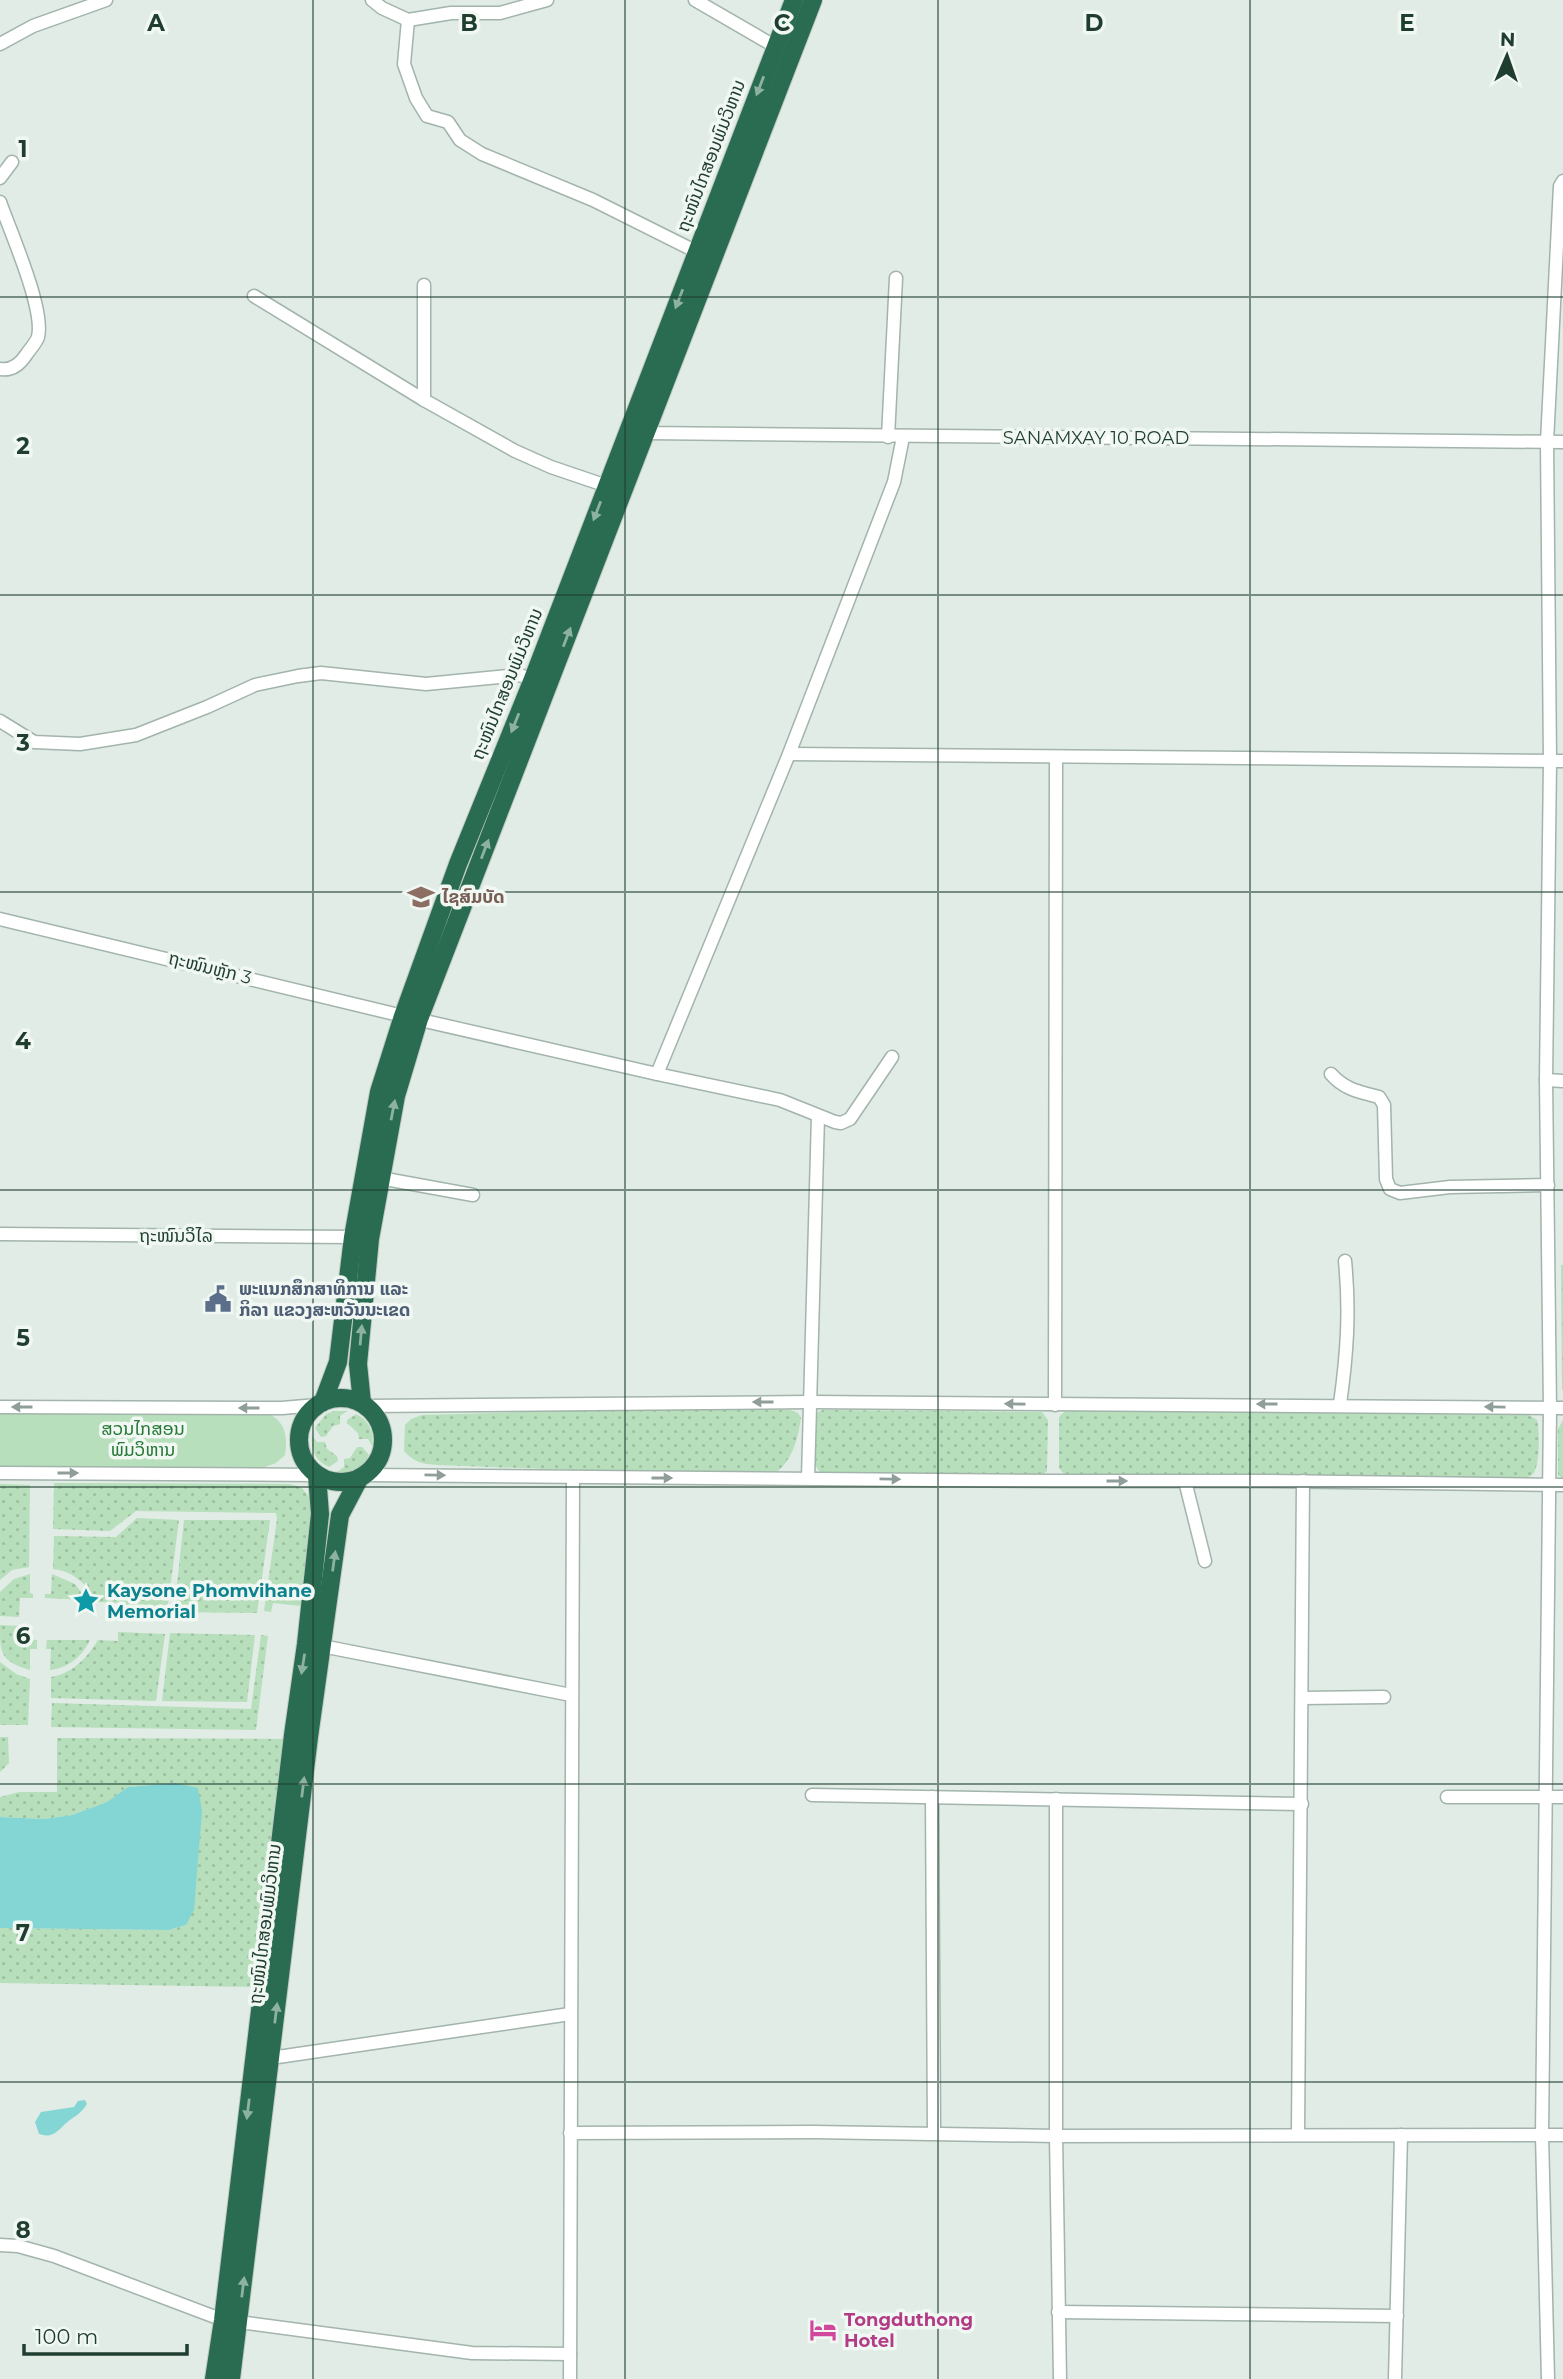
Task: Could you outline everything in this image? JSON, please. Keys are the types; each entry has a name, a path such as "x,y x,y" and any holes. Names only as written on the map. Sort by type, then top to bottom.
{"highway":[{"name":"ຖະໜົນໄກສອນພົມວິຫານ","path":"320,1403 338,1362 353,1237 380,1092 504,800 638,430 697,252 794,0"},
{"name":"ຖະໜົນໄກສອນພົມວິຫານ","path":"364,1404 358,1364 370,1239 380,1178 411,1017 458,864 607,486 638,430 813,0"},
{"path":"487,794 504,800"},
{"path":"346,1398 364,1404 377,1417 384,1440 377,1463 363,1477 337,1482 317,1475 302,1457 299,1440 302,1424 320,1403 346,1398"},
{"name":"ຖະໜົນໄກສອນພົມວິຫານ","path":"214,2379 231,2321 271,2058 309,1737 318,1634 320,1514 317,1475"},
{"name":"ຖະໜົນໄກສອນພົມວິຫານ","path":"231,2379 231,2321 293,1735 318,1634 340,1515 363,1477"}],"street":[{"path":"0,44 33,26 106,0"},
{"path":"372,0 382,8 408,20 452,13 500,13 547,0"},
{"path":"695,0 776,47"},
{"path":"408,20 404,64 416,98 427,116 448,122 460,140 482,154 593,200 697,252"},
{"path":"0,178 12,162"},
{"path":"1548,2379 1542,2135 1549,1485 1556,1408 1546,1080 1556,761 1547,442 1560,186 1563,181"},
{"path":"0,202 35,300 38,329 37,338 20,364 6,370 0,369"},
{"path":"888,437 896,278"},
{"path":"424,285 424,400"},
{"path":"254,296 424,400 515,451 551,467 607,486"},
{"name":"SANAMXAY 10 ROAD","path":"638,430 888,437 1563,442"},
{"path":"657,1074 789,754 894,482 903,437"},
{"path":"0,721 34,742 80,744 136,735 255,685 298,676 321,673 426,684 519,675 533,678"},
{"path":"789,754 1556,761"},
{"path":"1055,1405 1056,758"},
{"name":"ຖະໜົນຫຼັກ 3","path":"0,919 411,1017 780,1100 841,1123 850,1119 892,1057"},
{"path":"1331,1074 1352,1091 1379,1097 1384,1105 1386,1180 1390,1189 1400,1193 1450,1187 1548,1185"},
{"path":"1546,1080 1563,1081"},
{"path":"808,1478 818,1116"},
{"path":"380,1178 473,1195"},
{"name":"ຖະໜົນວິໄລ","path":"0,1234 353,1237"},
{"path":"1340,1405 1347,1355 1349,1300 1345,1261"},
{"path":"364,1404 810,1402 1556,1408"},
{"path":"0,1407 282,1408 320,1403"},
{"path":"0,1473 317,1475"},
{"path":"363,1477 1303,1481 1563,1485"},
{"path":"570,2379 572,1477"},
{"path":"1185,1481 1205,1561"},
{"path":"1298,2135 1303,1481"},
{"path":"318,1634 572,1695"},
{"path":"1302,1698 1384,1697"},
{"path":"812,1795 1302,1804"},
{"path":"932,1797 934,2133"},
{"path":"1447,1797 1563,1797"},
{"path":"1056,1799 1056,2136 1060,2379"},
{"path":"271,2058 570,2014"},
{"path":"569,2133 1563,2135"},
{"path":"1395,2379 1401,2135"},
{"path":"0,2245 18,2246 54,2256 231,2321 472,2353 570,2354"},
{"path":"1058,2312 1397,2316"}],"green space":[{"path":"1563,1265 1563,1390 1562,1390"},
{"path":"599,1410 790,1410 798,1413 801,1418 794,1447 788,1460 778,1471 600,1471 438,1465 419,1462 404,1451 405,1425 411,1419 422,1415"},
{"path":"823,1410 1042,1412 1048,1420 1047,1471 1042,1475 820,1472 815,1465 814,1417"},
{"name":"ສວນໄກສອນ ພົມວິຫານ","path":"0,1411 265,1413 277,1419 284,1429 285,1455 276,1463 262,1468 0,1466"},
{"path":"347,1411 340,1416 340,1424 333,1426 326,1436 321,1437 315,1428 326,1414"},
{"path":"1065,1411 1529,1415 1537,1420 1538,1456 1533,1474 1523,1480 1064,1474 1059,1468 1059,1417"},
{"path":"356,1414 370,1427 372,1446 368,1439 359,1439 358,1433 347,1423 347,1420"},
{"path":"1563,1420 1563,1479 1558,1475 1558,1429"},
{"path":"312,1435 317,1442 325,1442 327,1449 337,1456 338,1461 329,1467 320,1462 313,1450"},
{"path":"357,1447 362,1447 369,1455 363,1464 352,1471 337,1472 344,1467 344,1459 350,1458"},
{"path":"54,1483 290,1484 302,1488 313,1502 301,1606 273,1603 271,1612 264,1611 276,1513 136,1511 110,1531 53,1529"},
{"path":"0,1484 30,1485 29,1567 12,1570 0,1580"},
{"path":"137,1518 179,1520 167,1612 118,1612 119,1603 97,1602 79,1580 53,1569 54,1536 116,1537"},
{"path":"184,1520 270,1520 257,1613 174,1612"},
{"path":"30,1574 30,1593 33,1598 20,1598 19,1617 0,1616 0,1592 14,1579"},
{"path":"52,1574 75,1584 87,1600 45,1598 45,1594 51,1594"},
{"path":"0,1625 19,1626 19,1639 37,1640 37,1649 30,1649 30,1670 13,1663 4,1655 0,1643"},
{"path":"118,1632 165,1634 156,1701 51,1698 51,1677 79,1664 98,1640 118,1641"},
{"path":"170,1633 255,1635 247,1702 162,1701"},
{"path":"261,1635 268,1636 256,1730 51,1727 52,1703 251,1709"},
{"path":"47,1640 90,1640 74,1660 63,1667 50,1670 51,1649 46,1649"},
{"path":"0,1662 16,1674 30,1679 28,1725 0,1725"},
{"path":"0,1737 8,1737 9,1763 0,1772"},
{"path":"57,1738 286,1739 256,1987 0,1983 0,1928 169,1930 186,1925 175,1783 128,1787 107,1802 72,1815 44,1819 0,1817 0,1797 19,1792 57,1792"}],"water":[{"path":"175,1783 198,1788 202,1811 194,1910 186,1925 169,1930 0,1928 0,1817 44,1819 72,1815 107,1802 128,1787"},
{"path":"85,2100 87,2104 82,2110 56,2132 51,2135 39,2134 35,2122 41,2112 74,2107 78,2101"}],"place":[{"name":"ໄຊສົມບັດ","path":"421,897"},
{"name":"ພະແນກສຶກສາທິການ ແລະ ກິລາ ແຂວງສະຫວັນນະເຂດ","path":"218,1299"},
{"name":"Kaysone Phomvihane Memorial","path":"86,1601"},
{"name":"Tongduthong Hotel","path":"823,2330"}]}
